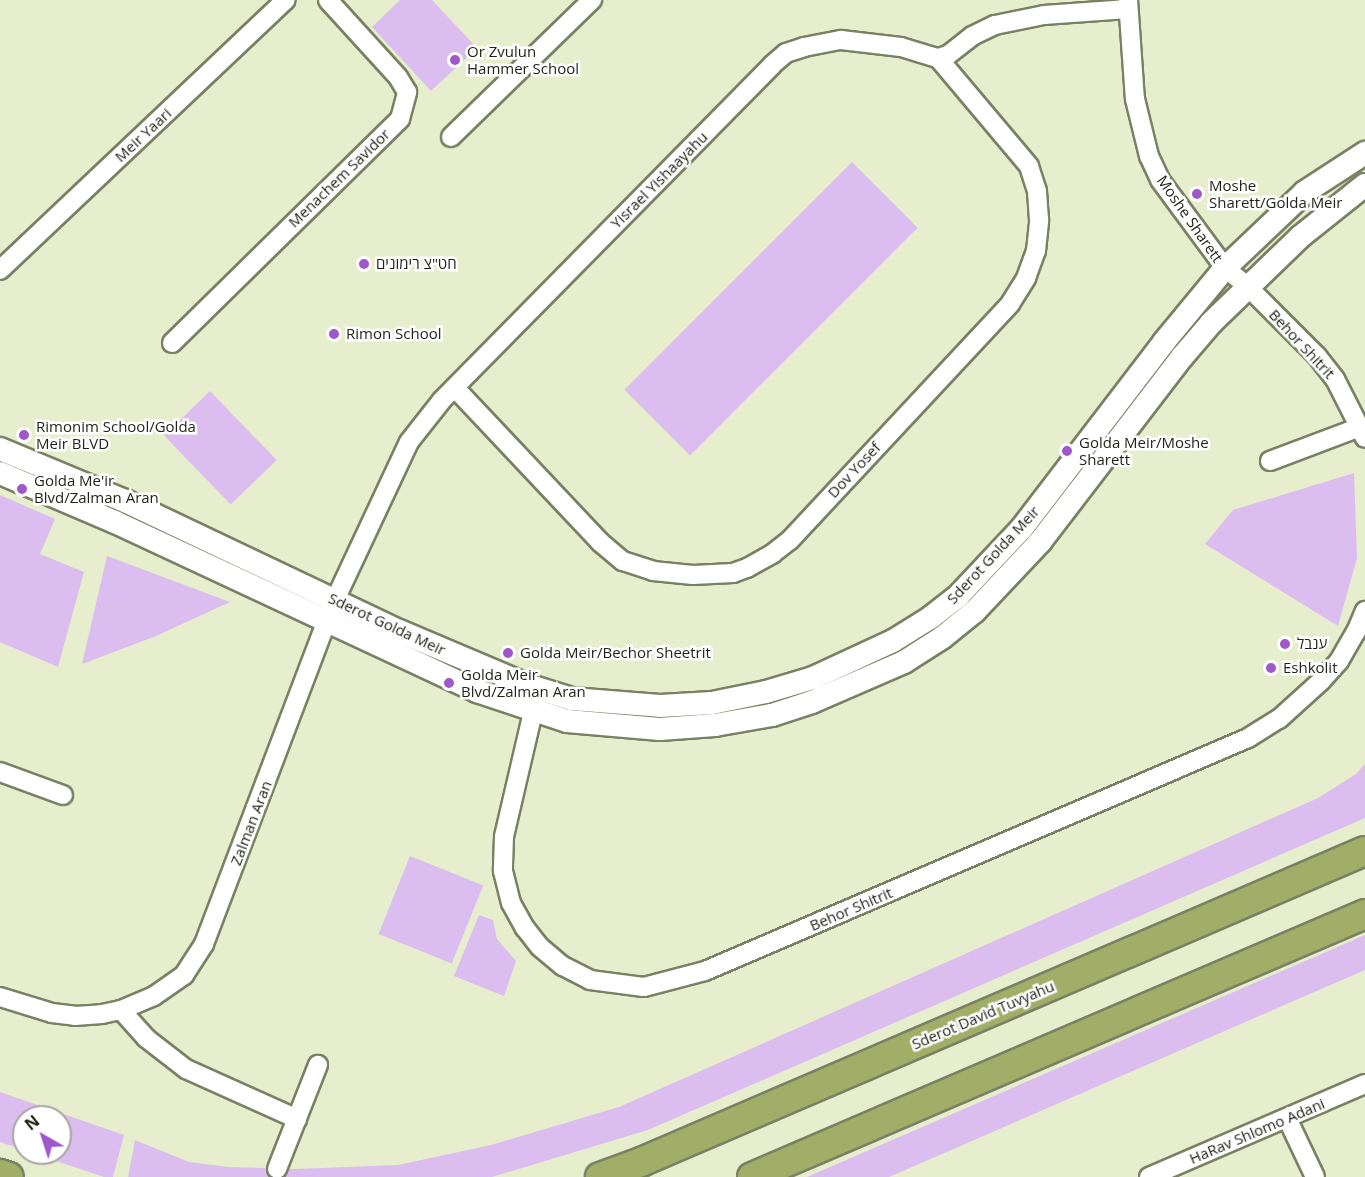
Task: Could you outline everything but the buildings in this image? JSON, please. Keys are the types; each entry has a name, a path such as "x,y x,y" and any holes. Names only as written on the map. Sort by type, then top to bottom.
{"highway":[{"name":"Sderot David Tuvyahu","path":"600,1177 662,1153 1365,851"},
{"path":"752,1177 1365,914"},
{"path":"0,1174 9,1177"}],"street":[{"name":"Meir Yaari","path":"3,262 286,0"},
{"name":"Menachem Savidor","path":"172,343 400,119 407,92 398,77 328,0"},
{"path":"451,137 592,0"},
{"path":"938,58 948,55 972,36 995,25 1044,15 1128,5"},
{"name":"Moshe Sharett","path":"1128,5 1135,99 1149,156 1160,180 1225,268 1247,286"},
{"name":"Yisrael Yishaayahu","path":"335,600 409,442 455,388 772,65 786,53 820,42 841,40 901,47 938,58"},
{"name":"Dov Yosef","path":"455,388 600,542 623,561 653,571 693,575 733,573 771,554 790,540 1010,304 1026,278 1036,251 1040,220 1037,190 1029,166 938,58"},
{"name":"Sderot Golda Meir","path":"0,448 124,501 486,669 572,699 608,704 660,706 712,703 766,693 813,678 893,641 930,618 959,595 1022,528 1164,342 1225,268 1305,192 1365,153"},
{"name":"Sderot Golda Meir","path":"0,473 115,522 477,691 567,722 660,729 715,725 772,715 812,702 904,662 943,637 975,611 1040,542 1182,357 1247,286 1300,237 1365,185"},
{"name":"Behor Shitrit","path":"1247,286 1317,356 1335,379 1363,432"},
{"path":"1270,461 1363,432"},
{"name":"Zalman Aran","path":"0,997 52,1013 75,1016 122,1010 154,996 184,975 204,944 335,600"},
{"name":"Behor Shitrit","path":"539,688 504,837 503,871 511,903 525,928 540,946 563,966 590,980 644,987 705,971 1248,738 1279,719 1321,681 1339,661 1365,611"},
{"path":"0,772 63,795"},
{"path":"122,1010 146,1038 186,1069 297,1119"},
{"path":"277,1169 318,1065"},
{"name":"HaRav Shlomo Adani","path":"1149,1177 1365,1084"},
{"path":"1287,1118 1315,1177"}],"shaded area":[{"path":"400,0 432,0 477,48 431,91 372,27"},
{"path":"852,162 918,228 690,455 624,390"},
{"path":"210,391 277,460 231,505 164,435"},
{"path":"1354,473 1357,558 1338,626 1205,544 1233,510"},
{"path":"0,495 55,519 40,554 84,572 58,667 0,642"},
{"path":"107,556 230,602 156,636 82,664"},
{"path":"1365,764 1365,818 648,1130 492,1177 128,1177 135,1140 189,1162 228,1167 295,1169 398,1165 491,1145 619,1107 1318,798 1356,774"},
{"path":"410,856 483,886 452,963 379,934"},
{"path":"479,915 493,920 497,939 516,961 504,996 454,976"},
{"path":"1365,935 1365,970 889,1177 807,1177"},
{"path":"0,1092 37,1105 12,1105 12,1146 0,1142"},
{"path":"72,1117 124,1135 113,1177 104,1177 68,1165 72,1165"}],"place":[{"name":"Or Zvulun Hammer School","path":"455,60"},
{"name":"Moshe Sharett/Golda Meir","path":"1197,194"},
{"name":"חט\"צ רימונים","path":"364,264"},
{"name":"Rimon School","path":"334,334"},
{"name":"Rimonim School/Golda Meir BLVD","path":"24,435"},
{"name":"Golda Meir/Moshe Sharett","path":"1067,451"},
{"name":"Golda Me'ir Blvd/Zalman Aran","path":"22,489"},
{"name":"ענבל","path":"1285,644"},
{"name":"Golda Meir/Bechor Sheetrit","path":"508,653"},
{"name":"Eshkolit","path":"1271,668"},
{"name":"Golda Meir Blvd/Zalman Aran","path":"449,683"}]}
